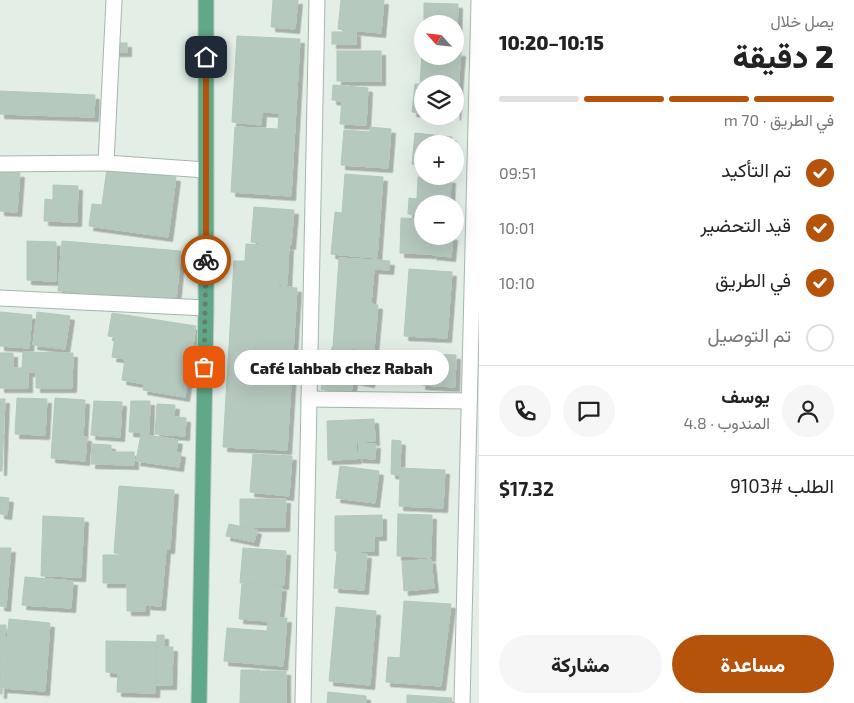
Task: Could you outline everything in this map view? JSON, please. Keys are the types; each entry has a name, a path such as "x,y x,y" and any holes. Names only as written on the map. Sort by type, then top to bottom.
{"main road":[{"path":"199,703 206,308 206,0"}],"street":[{"path":"106,163 114,0"},
{"path":"303,703 316,0"},
{"path":"462,703 479,0"},
{"path":"0,164 106,163 206,170"},
{"path":"0,298 206,308"},
{"path":"309,399 469,400"}],"building":[{"path":"273,0 298,0 295,29 271,27"},
{"path":"341,0 384,0 381,33 338,29"},
{"path":"424,3 458,4 458,15 424,15"},
{"path":"332,32 356,32 356,44 332,44"},
{"path":"237,36 300,39 291,196 231,192 235,127 278,129 279,113 262,112 261,125 232,122"},
{"path":"114,43 127,43 127,52 114,52"},
{"path":"337,51 381,51 381,81 337,81"},
{"path":"421,65 460,65 459,75 421,75"},
{"path":"333,85 368,88 366,125 340,124 342,101 332,100"},
{"path":"0,91 95,95 94,117 0,114"},
{"path":"414,93 414,112 412,112"},
{"path":"370,127 391,129 388,168 341,165 344,130 370,132"},
{"path":"415,133 434,135 415,135"},
{"path":"414,143 414,164 412,164"},
{"path":"107,168 176,177 168,237 89,226 92,204 102,205"},
{"path":"0,172 20,173 17,212 0,211"},
{"path":"345,174 383,177 377,258 331,254 335,212 342,213"},
{"path":"53,185 78,186 77,222 44,221 45,199 53,200"},
{"path":"418,185 451,185 450,195 417,195"},
{"path":"409,198 414,199 414,214 408,214"},
{"path":"254,207 294,210 291,245 251,242"},
{"path":"401,218 414,219 414,245 432,245 431,254 400,253"},
{"path":"27,241 56,242 56,281 27,280"},
{"path":"62,241 181,251 176,300 58,291"},
{"path":"246,244 289,246 287,285 274,284 274,286 297,288 287,450 223,447 234,261 245,261"},
{"path":"433,245 452,245 451,257 432,255"},
{"path":"339,258 390,261 389,270 374,269 371,304 378,305 374,350 333,347"},
{"path":"409,269 452,272 447,338 404,336"},
{"path":"0,312 32,315 29,348 0,346"},
{"path":"37,312 70,316 65,349 33,345"},
{"path":"112,313 196,326 185,397 143,390 144,384 122,380 125,359 112,357 115,337 108,336"},
{"path":"332,347 375,354 370,383 353,380 351,394 321,389 325,366 329,366"},
{"path":"23,352 73,353 72,388 36,388 36,372 28,372 28,388 0,388 0,353 13,353 13,368 22,368"},
{"path":"395,353 456,355 455,387 421,385 422,374 394,372"},
{"path":"17,398 47,399 45,435 15,434"},
{"path":"55,398 85,400 83,437 87,437 85,461 51,458"},
{"path":"0,399 5,399 2,471 0,471"},
{"path":"94,401 122,402 120,437 91,435"},
{"path":"131,401 150,401 149,433 129,432"},
{"path":"157,404 175,405 174,417 186,418 185,436 155,434"},
{"path":"374,419 375,441 356,442 357,459 328,460 327,421"},
{"path":"141,434 178,440 176,452 181,453 179,467 136,461"},
{"path":"392,440 401,441 400,468 445,470 443,508 399,506 400,475 391,474"},
{"path":"359,443 376,444 375,459 358,458"},
{"path":"92,444 111,445 111,452 134,452 134,465 91,464"},
{"path":"253,454 292,456 289,496 250,492"},
{"path":"340,466 379,471 375,503 336,498"},
{"path":"119,486 174,490 170,549 166,549 161,606 146,605 147,591 157,592 159,556 114,553"},
{"path":"0,497 9,498 7,515 0,514"},
{"path":"240,499 286,499 285,527 240,527"},
{"path":"398,514 432,515 431,557 397,556"},
{"path":"382,515 382,536 374,536 374,551 335,551 335,516"},
{"path":"43,516 84,518 81,577 41,576"},
{"path":"229,524 257,530 254,542 226,536"},
{"path":"0,548 11,548 6,607 0,606"},
{"path":"243,548 286,551 284,585 240,583"},
{"path":"337,551 367,554 364,590 334,588"},
{"path":"103,555 157,555 156,590 145,590 145,611 127,611 127,583 103,583"},
{"path":"431,559 434,588 404,591 402,562"},
{"path":"25,577 73,581 71,608 22,605"},
{"path":"242,584 282,587 279,618 287,618 283,666 224,661 227,628 267,631 268,621 239,619"},
{"path":"404,601 451,604 441,686 386,682 388,657 400,658"},
{"path":"336,607 376,611 370,685 329,681"},
{"path":"9,619 50,623 45,691 3,688"},
{"path":"0,625 6,625 2,694 0,694"},
{"path":"157,635 164,635 164,647 173,647 172,685 156,685"},
{"path":"106,641 157,642 155,693 117,692 118,673 106,672"},
{"path":"241,670 260,670 259,703 240,703"},
{"path":"261,671 286,671 286,703 261,703"},
{"path":"328,692 366,696 366,703 327,703"},
{"path":"407,695 452,698 451,703 407,703"}],"way so far":[{"path":"204,367 206,260"}],"place":[{"name":"Café lahbab chez Rabah","path":"204,367"}],"route":[{"path":"206,57 206,260"}]}
